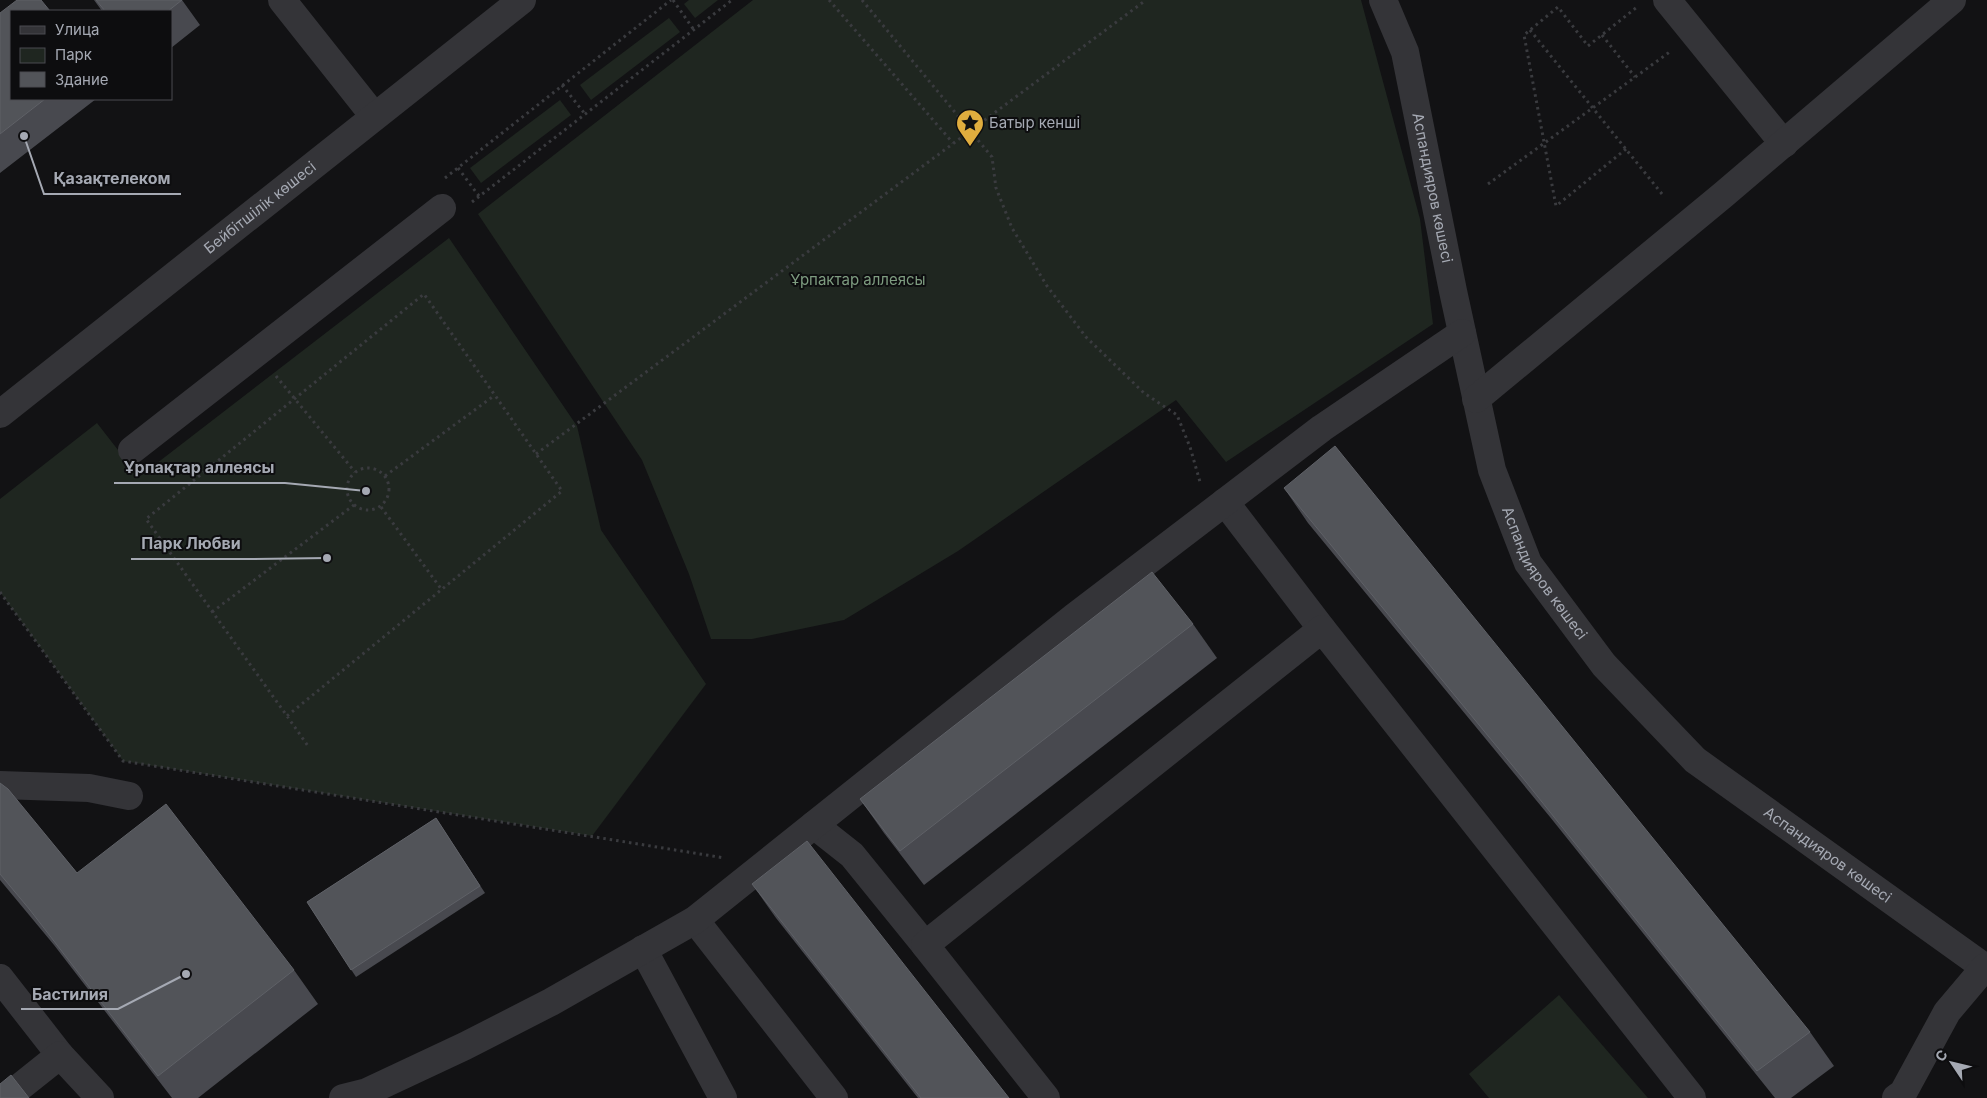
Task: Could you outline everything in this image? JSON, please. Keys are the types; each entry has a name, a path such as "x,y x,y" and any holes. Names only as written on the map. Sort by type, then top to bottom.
{"street":[{"path":"282,0 374,116"},
{"name":"Бейбітшілік көшесі","path":"4,403 522,0"},
{"name":"Аспандияров көшесі","path":"1383,0 1405,52 1492,470 1528,563 1604,665 1695,760 1986,968"},
{"path":"1667,0 1784,144"},
{"path":"1476,398 1784,144 1952,0"},
{"path":"132,450 257,353 453,208"},
{"path":"343,1098 368,1092 465,1046 551,1002 695,920 1073,618 1322,428 1462,333"},
{"path":"1226,502 1322,629 1692,1098"},
{"path":"925,945 1322,629"},
{"path":"0,785 89,788 129,796"},
{"path":"814,825 852,855 1046,1098"},
{"path":"695,920 834,1098"},
{"path":"643,949 723,1098"},
{"path":"1896,1098 1903,1093 1947,1012 1986,968"},
{"path":"0,978 60,1055 100,1098"},
{"path":"6,1098 60,1055"}],"path":[{"path":"444,179 672,0 694,30"},
{"path":"453,208 479,196 732,0"},
{"path":"829,0 953,143"},
{"path":"862,0 992,157 996,188 1012,228 1047,286 1086,338 1144,393 1176,415 1190,447 1200,482 1226,502"},
{"path":"536,454 1146,0"},
{"path":"1626,149 1556,206 1524,35 1558,7 1588,46 1639,6"},
{"path":"1530,30 1662,194"},
{"path":"1488,184 1694,34"},
{"path":"1602,35 1635,77"},
{"path":"562,85 585,114"},
{"path":"458,168 479,196"},
{"path":"287,716 562,491 424,294 146,519 308,746"},
{"path":"257,353 355,472"},
{"path":"386,476 495,395"},
{"path":"361,469 374,469 386,476 389,496 380,507 367,511 354,505 347,492 350,478 355,472 361,469"},
{"path":"212,612 354,505"},
{"path":"380,507 442,590"},
{"path":"0,592 123,761 765,864"}],"green space":[{"path":"689,0 718,0 695,18 684,4"},
{"name":"Ұрпактар аллеясы","path":"753,0 1361,0 1420,219 1433,324 1226,462 1176,400 958,551 844,620 752,639 711,639 689,574 642,460 478,214"},
{"path":"669,18 680,32 591,100 580,85"},
{"path":"560,100 571,115 481,183 470,168"},
{"path":"449,238 577,426 601,530 706,684 592,836 123,761 0,592 0,499 97,423 139,477"},
{"path":"1559,995 1648,1098 1489,1098 1469,1074"}],"building":[{"path":"17,0 41,0 49,10 10,10 10,100 44,100 0,134 0,13"},
{"path":"96,0 182,0 169,10 104,10"},
{"path":"1335,446 1810,1032 1757,1071 1526,782 1284,488"},
{"path":"1152,572 1193,624 900,851 860,799"},
{"path":"0,783 8,789 77,873 166,804 294,970 158,1076 0,874"},
{"path":"436,818 480,886 351,970 307,902"},
{"path":"807,841 1009,1098 921,1098 752,884"},
{"path":"11,1075 29,1098 0,1098 0,1084"}],"place":[{"name":"Қазақтелеком","path":"24,136"},
{"name":"Батыр кенші","path":"970,147"},
{"name":"Ұрпақтар аллеясы","path":"366,491"},
{"name":"Парк Любви","path":"327,558"},
{"name":"Бастилия","path":"186,974"}]}
